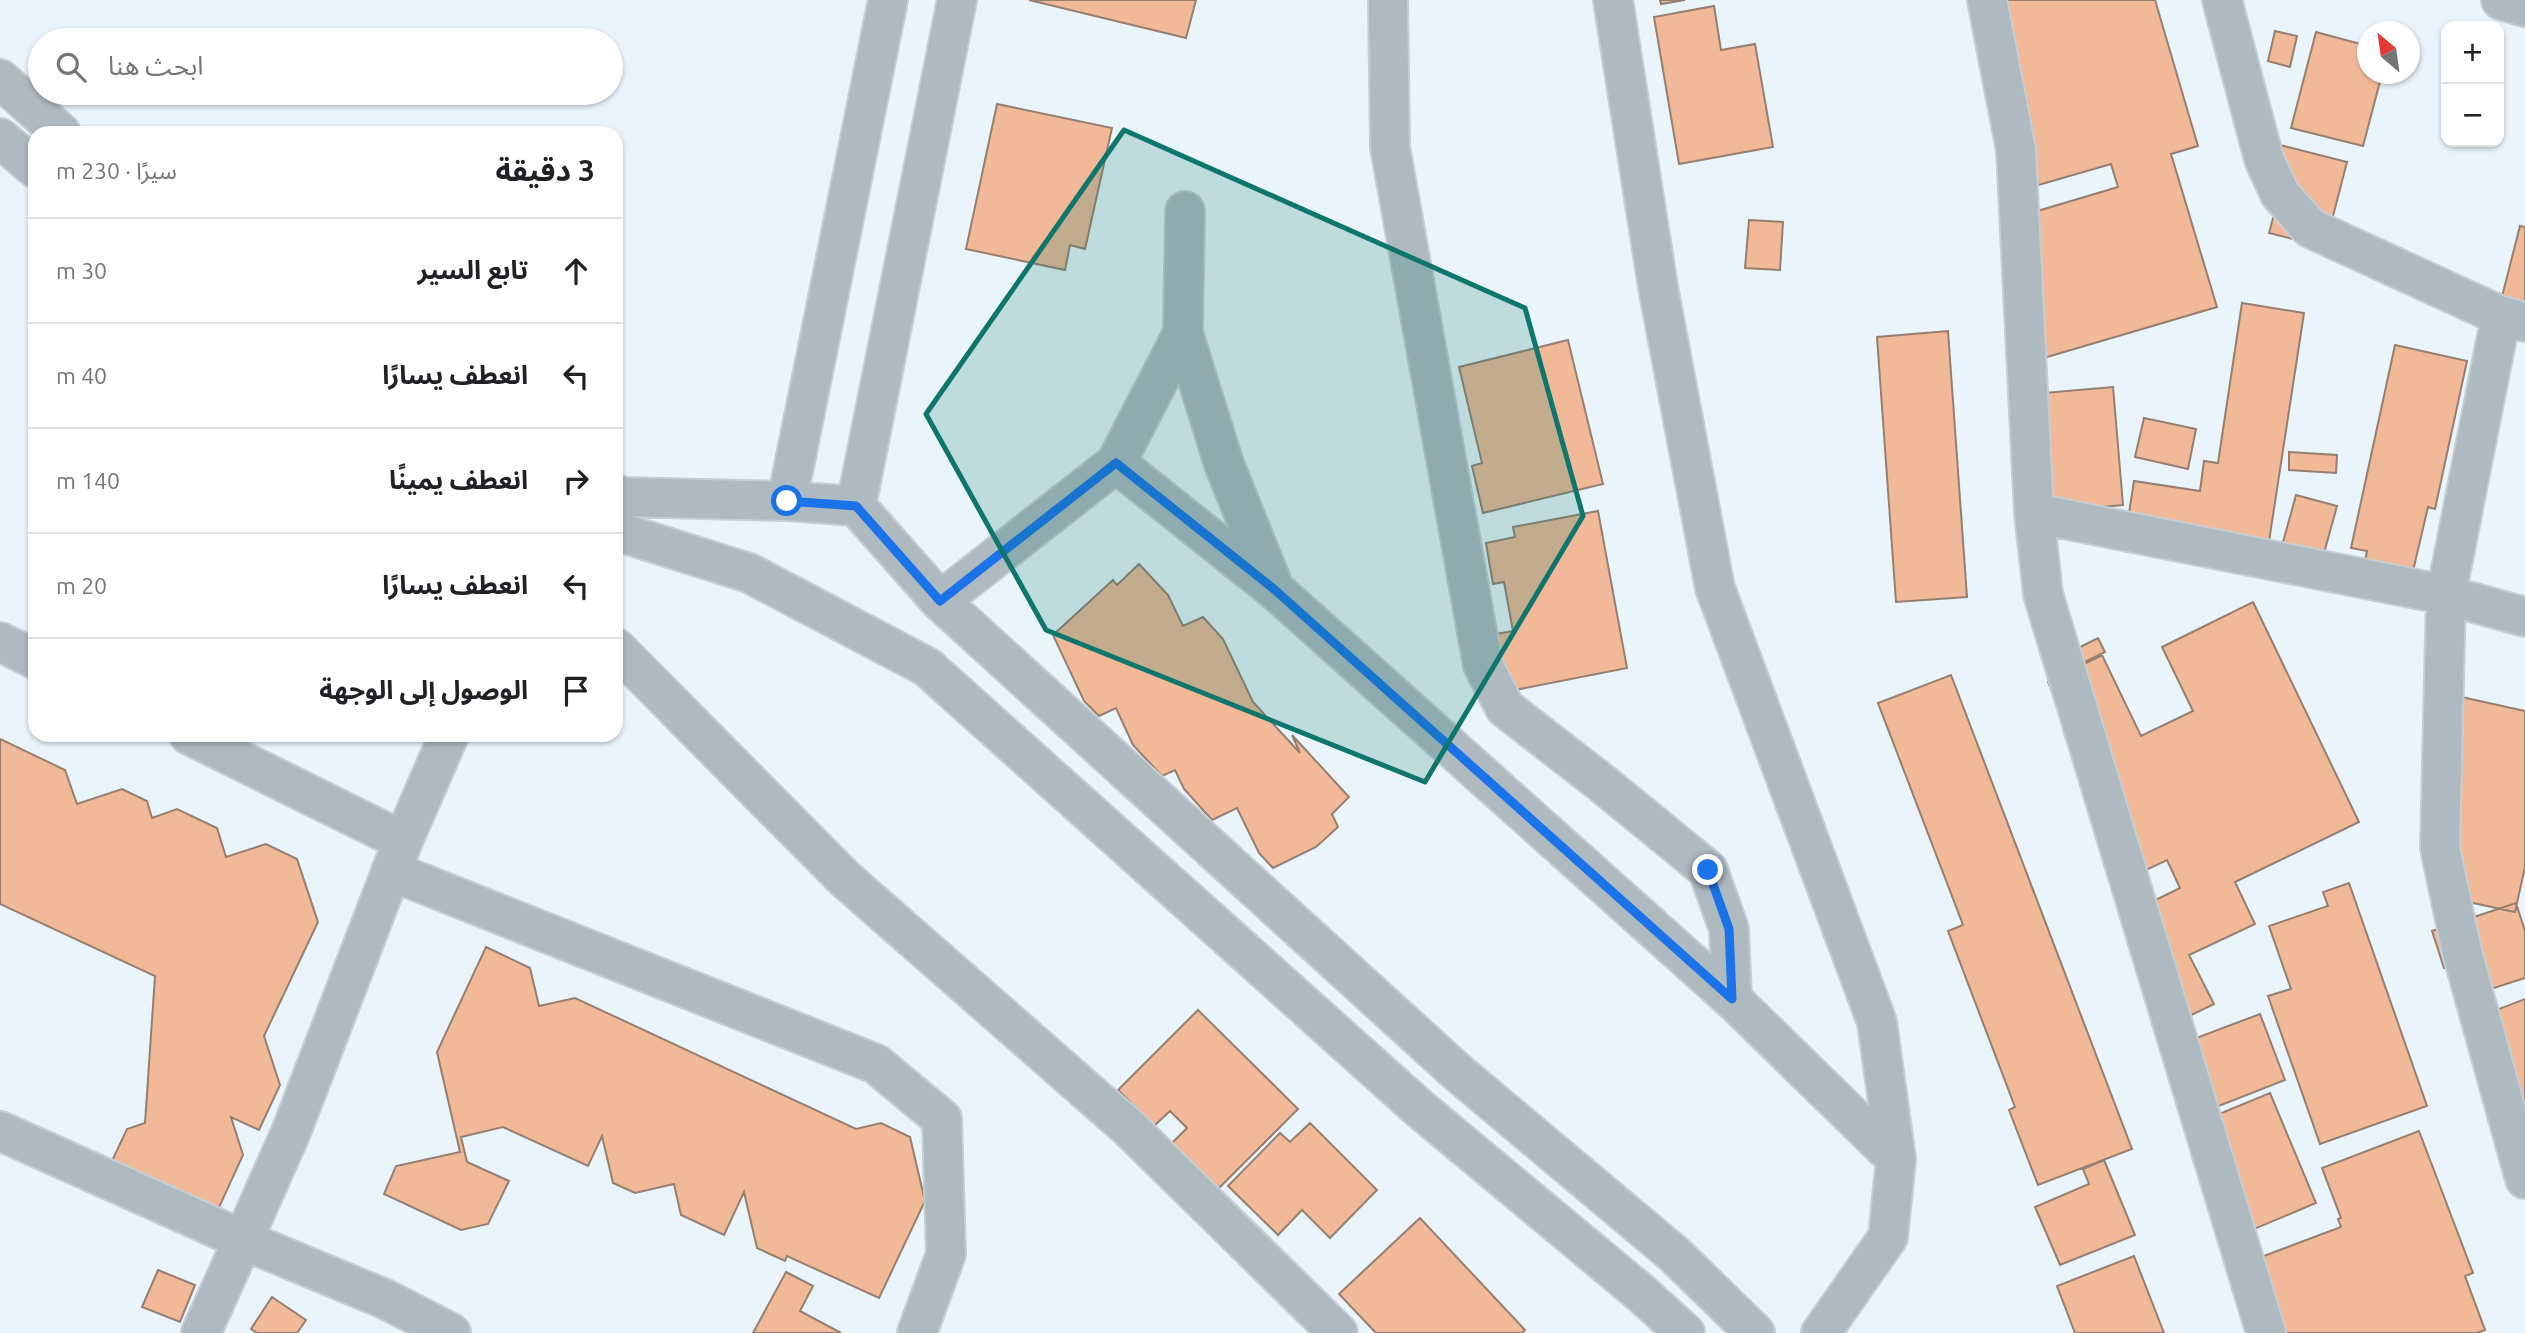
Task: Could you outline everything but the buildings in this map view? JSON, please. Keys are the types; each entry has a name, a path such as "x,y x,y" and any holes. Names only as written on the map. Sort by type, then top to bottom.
{"street":[{"path":"787,501 888,0"},
{"path":"856,506 957,0"},
{"path":"1388,0 1390,147 1483,665 1505,708 1604,784 1708,870 1729,929 1732,999"},
{"path":"1613,0 1658,287 1715,588 1877,1023 1896,1159 1888,1237 1821,1333"},
{"path":"1986,0 2016,150 2034,513 2043,594 2266,1333"},
{"path":"2222,0 2264,159 2280,194 2309,228 2513,319 2446,596 2440,848 2462,952 2525,1179"},
{"path":"2501,0 2525,7"},
{"path":"0,79 28,104"},
{"path":"29,105 53,126"},
{"path":"0,138 28,162"},
{"path":"1185,211 1184,333 1224,464 1275,590"},
{"path":"940,601 1116,463 1184,333"},
{"path":"1116,463 1275,590 1732,999 1896,1159"},
{"path":"623,496 856,506 940,601 1456,1071 1675,1255 1755,1333"},
{"path":"2034,513 2446,596 2525,617"},
{"path":"623,533 749,573 927,667 1420,1109 1685,1333"},
{"path":"0,642 28,656"},
{"path":"623,655 844,878 1129,1128 1338,1333"},
{"path":"201,742 397,856 876,1064 942,1119 946,1254 917,1333"},
{"path":"201,1333 291,1132 397,856 446,742"},
{"path":"0,1131 243,1240 373,1294 452,1333"}],"highlighted area":[{"path":"1124,130 1525,308 1583,516 1425,782 1046,630 926,414"}],"route":[{"path":"787,501 856,506 940,601 1116,463 1275,590 1732,999 1729,929 1708,870"}]}
